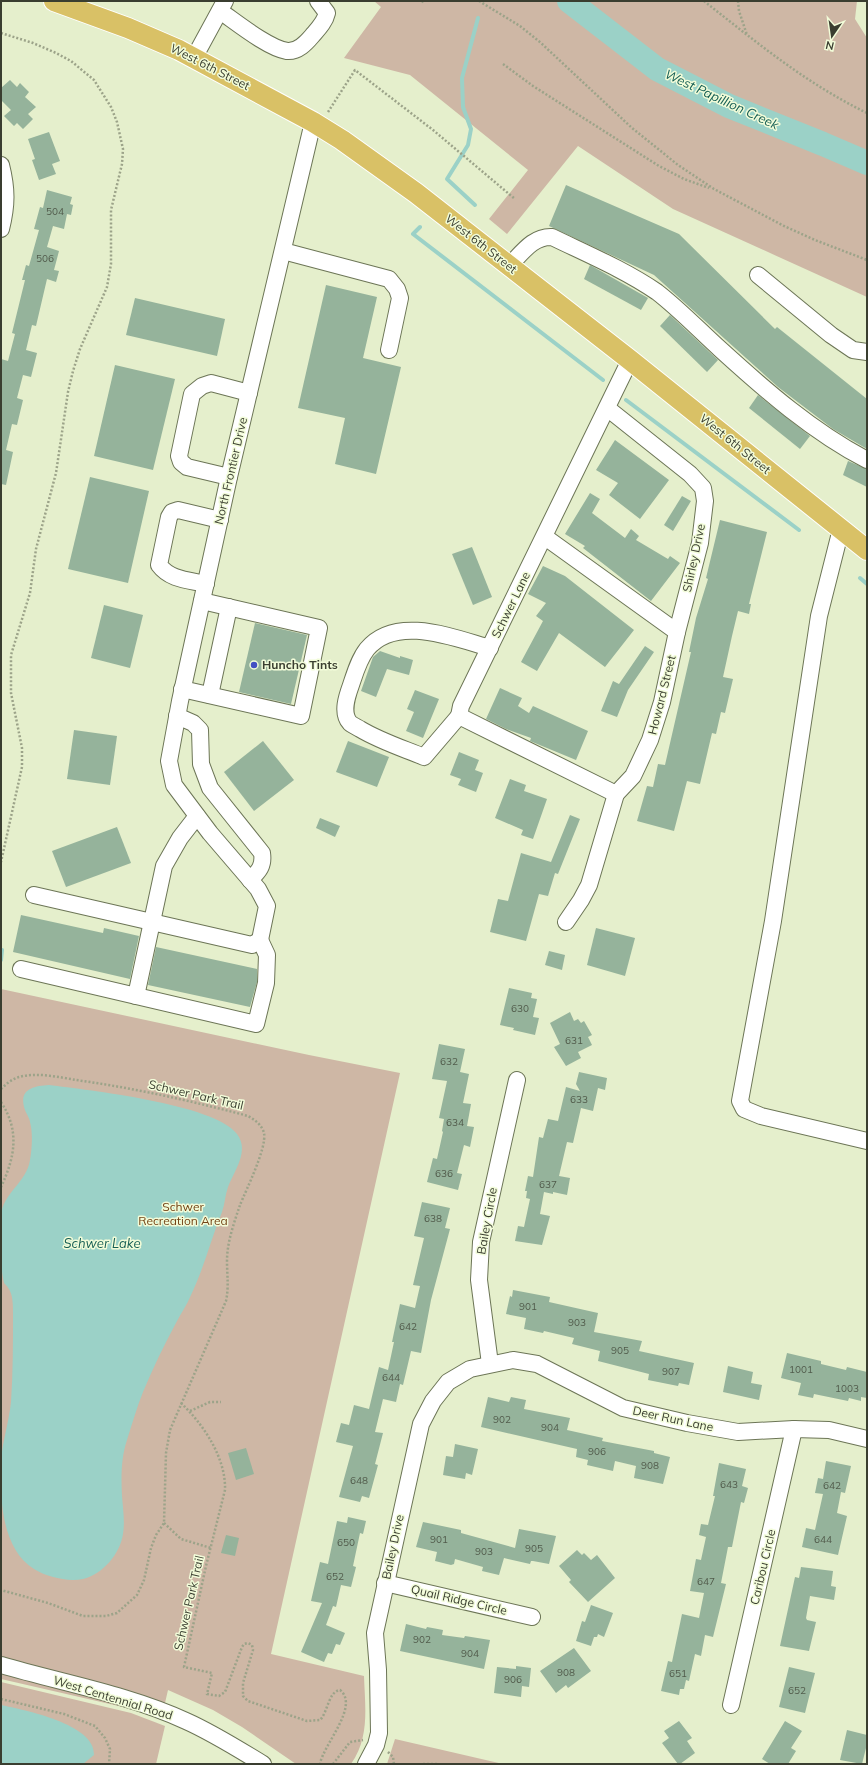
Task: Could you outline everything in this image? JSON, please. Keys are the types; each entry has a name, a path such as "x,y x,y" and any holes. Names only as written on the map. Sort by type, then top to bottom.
{"main road":[{"name":"West 6th Street","path":"54,1 128,28 194,58 316,124 416,193 630,360 867,550"}],"street":[{"path":"194,58 222,6 270,44 287,51 292,51 305,45 325,18 327,13 318,1"},
{"name":"North Frontier Drive","path":"260,940 267,906 250,880 197,816 174,784 169,761 182,689 229,477 283,251 316,124"},
{"path":"1,165 6,186 4,216 1,229"},
{"path":"509,266 533,242 544,237 552,237 627,275 657,292 744,371 808,423 844,448 867,460"},
{"path":"283,251 390,279 397,289 400,298 389,350"},
{"path":"758,275 832,335 853,350 867,352"},
{"name":"Schwer Lane","path":"459,716 424,757 374,737 350,723 345,712 349,692 357,668 367,649 380,637 394,632 418,631 441,634 490,648 545,538 630,360"},
{"path":"229,477 187,467 181,462 179,456 192,394 202,386 211,383 249,393"},
{"name":"Shirley Drive","path":"607,408 690,474 703,488 705,501 700,544 677,632"},
{"path":"206,584 170,576 163,571 159,565 169,517 172,512 178,510 220,520"},
{"path":"841,529 819,616 773,921 740,1101 744,1109 761,1116 867,1142"},
{"path":"545,538 677,632"},
{"path":"182,689 301,716 319,628 202,601"},
{"path":"210,695 229,607"},
{"name":"Howard Street","path":"566,922 589,885 616,794 633,776 650,740 662,702 677,632"},
{"path":"490,648 461,706 459,716 616,794"},
{"path":"177,716 193,723 200,730 201,764 210,788 262,853 263,860 261,869 250,880"},
{"path":"136,996 164,866 180,838 197,816"},
{"path":"21,969 256,1024 266,983 267,955 260,940 252,945 34,895"},
{"name":"Bailey Circle","path":"490,1364 479,1280 481,1242 517,1080"},
{"name":"Deer Run Lane","path":"490,1364 513,1360 538,1364 623,1408 687,1423 738,1432 794,1429 829,1430 867,1439"},
{"name":"Bailey Drive","path":"366,1764 376,1745 379,1733 378,1670 375,1633 421,1424 433,1401 448,1382 470,1369 490,1364"},
{"name":"Caribou Circle","path":"731,1705 794,1429"},
{"name":"Quail Ridge Circle","path":"385,1583 532,1617"},
{"name":"West Centennial Road","path":"1,1665 114,1696 185,1720 227,1742 263,1764"}],"path":[{"path":"479,1 520,26 541,43 632,128 678,164 714,189 790,229 867,260"},
{"path":"704,1 747,36 809,81 839,100 867,113"},
{"path":"738,1 739,11 747,36"},
{"path":"1,33 33,43 56,53 71,61 94,80 111,107 119,130 123,149 122,164 111,210 111,264 107,287 80,349 73,371 66,400 56,473 36,549 30,593 11,655 11,693 22,748 23,762 1,862"},
{"path":"503,64 533,86 659,166 684,179 714,189"},
{"path":"316,124 355,70 433,130 515,198"},
{"name":"Schwer Park Trail","path":"1,1089 7,1083 18,1077 30,1076 101,1083 248,1116 256,1120 264,1134 262,1149 241,1205 230,1240 227,1261 229,1287 226,1301 181,1403 167,1441 164,1523 156,1535 144,1580 137,1595 117,1613 106,1616 84,1616 48,1603 1,1590"},
{"path":"1,1102 10,1121 14,1141 11,1163 1,1187"},
{"path":"190,1411 210,1402 221,1402"},
{"path":"181,1403 190,1411 205,1430 212,1442 225,1480 225,1490 211,1548"},
{"name":"Schwer Park Trail","path":"164,1523 181,1539 195,1545 211,1548 184,1667 212,1673 207,1694 219,1696 225,1692 242,1647 244,1644 248,1643 252,1645 253,1650 243,1683 243,1696 248,1701 307,1720 320,1720 325,1715 332,1695 336,1691 340,1690 345,1694 346,1702 344,1713 332,1740 324,1751 320,1764"},
{"path":"1,1699 64,1714 95,1726 105,1738 110,1749 109,1764"},
{"path":"333,1764 350,1742 358,1739 365,1740 376,1745"},
{"path":"423,1764 438,1764"}],"green space":[{"path":"374,1 857,1 855,19 867,38 867,297 673,209 578,146 507,234 489,219 528,170 410,75 344,58 381,7"},
{"name":"Schwer Recreation Area","path":"1,989 400,1073 271,1654 364,1676 364,1732 357,1754 351,1764 296,1764 242,1727 213,1710 168,1690 162,1716 1,1679"},
{"path":"1,1682 131,1713 165,1726 156,1764 1,1764"},
{"path":"395,1739 503,1764 387,1764"}],"water":[{"name":"Schwer Lake","path":"49,1085 149,1100 204,1114 224,1123 237,1134 241,1141 242,1147 240,1161 228,1187 223,1209 200,1274 143,1392 127,1440 122,1468 124,1525 123,1534 118,1549 104,1568 97,1573 77,1580 57,1578 45,1574 34,1569 23,1560 14,1548 8,1534 4,1519 1,1488 1,1459 11,1402 13,1369 13,1304 9,1289 4,1283 2,1272 0,1247 1,1215 6,1200 24,1175 30,1160 32,1131 23,1103 23,1098 28,1090 32,1088"},
{"path":"1,1705 41,1715 72,1727 84,1735 92,1744 94,1755 83,1764 1,1764"}],"building":[{"path":"10,80 17,87 20,83 29,92 25,97 36,107 28,114 33,119 23,129 17,123 14,126 4,116 11,110 1,100 1,88"},
{"path":"49,132 60,161 52,164 56,174 39,180 32,160 35,159 28,139"},
{"path":"566,185 679,234 775,329 777,327 867,399 867,449 833,429 778,387 654,275 549,226"},
{"path":"47,190 72,197 70,204 73,205 71,215 67,214 64,229 53,226 47,247 59,251 54,270 59,271 56,282 47,279 36,326 32,325 26,350 37,353 31,377 23,375 17,398 23,400 17,425 12,424 6,450 13,452 6,485 1,484 1,359 8,361 15,334 12,333 25,280 22,280 26,265 29,266 39,230 34,229 40,207 43,208"},
{"path":"590,265 648,298 641,310 584,279"},
{"path":"326,285 377,297 363,358 401,367 376,474 335,464 345,418 298,408"},
{"path":"135,298 225,319 217,356 126,335"},
{"path":"670,315 718,360 707,372 660,326"},
{"path":"115,365 175,379 153,470 94,456"},
{"path":"758,395 810,436 800,449 749,408"},
{"path":"615,440 669,480 640,519 609,495 618,483 596,470"},
{"path":"848,461 867,469 867,487 843,475"},
{"path":"90,477 149,491 128,583 68,569"},
{"path":"590,493 600,499 592,513 625,538 631,529 639,536 636,540 668,559 670,556 680,563 651,601 583,548 585,546 565,534"},
{"path":"682,496 691,501 673,531 664,525"},
{"path":"720,520 767,532 749,604 751,604 749,614 738,611 732,636 723,677 733,679 725,713 721,712 716,734 712,733 700,784 687,781 674,831 637,821 647,786 653,787 658,764 665,765 691,652 689,652 696,618 708,579 706,578"},
{"path":"472,547 492,597 473,605 452,554"},
{"path":"543,566 565,576 634,630 605,667 559,633 537,671 521,662 543,621 536,616 546,603 528,594"},
{"path":"104,605 143,615 130,668 91,658"},
{"path":"255,623 307,635 291,704 239,692"},
{"path":"645,646 654,652 628,690 617,717 601,711 613,681 619,684"},
{"path":"380,651 400,658 400,656 413,660 409,675 387,669 376,697 361,691 373,657"},
{"path":"500,688 522,698 518,706 529,713 533,706 588,731 576,760 530,741 531,738 506,729 486,719"},
{"path":"415,690 439,699 423,738 406,731 414,712 407,709"},
{"path":"74,730 117,736 110,785 67,779"},
{"path":"263,741 294,780 254,811 224,772"},
{"path":"348,741 389,757 377,787 336,772"},
{"path":"459,752 479,760 475,770 483,773 476,792 458,785 461,779 450,775"},
{"path":"510,779 526,785 524,791 547,799 533,839 521,835 523,830 495,818"},
{"path":"570,815 580,819 558,874 555,873 548,896 539,894 526,941 490,932 498,899 508,901 521,853 551,862"},
{"path":"320,818 340,826 335,837 316,828"},
{"path":"117,827 131,863 66,887 52,851"},
{"path":"21,915 103,933 104,928 139,936 130,979 13,952"},
{"path":"596,928 635,938 625,976 587,965"},
{"path":"156,947 257,969 257,982 250,1007 148,985"},
{"path":"549,951 565,955 562,970 545,965"},
{"path":"509,988 532,993 531,998 537,999 533,1017 539,1018 535,1035 513,1030 514,1028 500,1025"},
{"path":"570,1012 574,1021 578,1019 581,1023 584,1021 592,1035 588,1037 592,1045 578,1052 581,1058 566,1066 554,1047 560,1044 550,1023"},
{"path":"439,1044 465,1049 460,1072 469,1074 463,1103 471,1104 467,1126 474,1127 470,1147 464,1145 457,1173 462,1174 458,1190 427,1182 433,1158 437,1159 443,1132 444,1119 439,1118 447,1081 432,1079"},
{"path":"579,1072 607,1078 605,1090 598,1088 593,1111 581,1108 573,1143 567,1142 559,1176 570,1178 567,1195 544,1192 540,1214 550,1216 542,1245 515,1241 518,1226 524,1227 530,1199 526,1198 527,1191 525,1191 528,1176 533,1177 539,1137 543,1138 548,1119 558,1121 566,1087 580,1091 576,1084"},
{"path":"422,1202 450,1208 445,1228 450,1229 431,1300 421,1353 411,1351 403,1385 400,1384 396,1402 383,1399 375,1432 383,1433 375,1464 378,1465 369,1498 362,1496 360,1502 339,1497 353,1446 336,1442 341,1423 349,1425 354,1405 369,1409 379,1367 388,1370 400,1304 415,1308 420,1286 413,1285 424,1238 414,1236"},
{"path":"513,1290 550,1297 549,1302 598,1313 594,1332 642,1341 639,1351 694,1363 689,1385 679,1383 678,1386 648,1380 649,1374 598,1361 600,1351 572,1344 574,1338 544,1331 543,1333 524,1329 526,1318 506,1314"},
{"path":"787,1353 821,1361 821,1364 846,1370 847,1367 867,1372 867,1398 861,1397 861,1401 849,1398 848,1401 814,1394 813,1398 798,1395 801,1383 781,1378"},
{"path":"728,1366 753,1372 751,1383 762,1385 759,1400 723,1392"},
{"path":"488,1397 509,1402 511,1397 526,1400 524,1409 570,1418 567,1430 603,1438 602,1441 654,1451 654,1453 670,1457 663,1484 634,1478 636,1466 615,1461 613,1471 587,1465 588,1460 576,1457 577,1449 481,1427"},
{"path":"455,1444 478,1449 472,1475 466,1473 465,1479 443,1475 446,1456 453,1457"},
{"path":"246,1448 254,1474 236,1480 228,1453"},
{"path":"826,1461 851,1466 845,1493 841,1492 837,1513 847,1516 838,1555 802,1547 806,1528 815,1530 823,1494 815,1493 818,1478 823,1479"},
{"path":"719,1463 746,1469 742,1486 748,1488 744,1503 741,1502 732,1547 728,1547 721,1583 726,1584 713,1637 705,1635 701,1656 695,1654 689,1681 686,1680 684,1689 680,1689 679,1695 661,1691 668,1661 672,1662 682,1614 699,1618 704,1593 690,1591 696,1559 701,1560 706,1537 699,1535 701,1524 708,1525 715,1496 713,1496"},
{"path":"348,1517 366,1521 363,1534 360,1533 353,1566 356,1567 351,1587 341,1585 336,1607 333,1606 326,1625 345,1633 340,1645 336,1644 332,1654 328,1653 324,1662 301,1652 322,1603 311,1601 320,1562 328,1564 337,1521 347,1523"},
{"path":"423,1522 461,1530 461,1533 515,1548 519,1529 556,1536 549,1564 531,1561 530,1564 504,1558 499,1575 482,1571 483,1567 455,1559 454,1564 451,1565 435,1561 437,1552 416,1547"},
{"path":"226,1535 239,1538 235,1556 221,1553"},
{"path":"577,1550 582,1555 584,1553 591,1560 597,1555 615,1578 588,1602 569,1582 571,1580 559,1566"},
{"path":"801,1567 833,1571 831,1586 836,1587 834,1600 810,1596 806,1618 807,1620 816,1622 809,1651 780,1646 795,1577 799,1578"},
{"path":"591,1605 613,1613 604,1637 598,1634 597,1637 594,1637 591,1646 576,1641 582,1621 585,1622"},
{"path":"406,1624 426,1629 427,1627 443,1630 442,1635 464,1638 465,1636 490,1640 484,1669 400,1651"},
{"path":"574,1648 591,1671 568,1688 566,1685 556,1693 540,1671"},
{"path":"516,1666 531,1668 529,1687 522,1686 521,1697 494,1693 497,1667 516,1669"},
{"path":"789,1667 815,1673 805,1713 779,1707"},
{"path":"679,1721 692,1738 687,1741 695,1753 678,1764 662,1743 669,1738 664,1731"},
{"path":"785,1721 802,1731 791,1748 796,1751 788,1764 770,1764 762,1759"},
{"path":"847,1730 867,1735 867,1748 862,1764 840,1760"}],"waterway":[{"name":"West Papillion Creek","path":"569,1 657,69 729,106 867,163"},
{"path":"475,205 447,179 468,145 471,129 463,107 462,78 478,18"},
{"path":"420,227 413,234 603,380"},
{"path":"626,400 799,530"},
{"path":"860,578 867,584"},
{"path":"1,960 2,950"}],"place":[{"name":"Huncho Tints","path":"254,665"}]}
